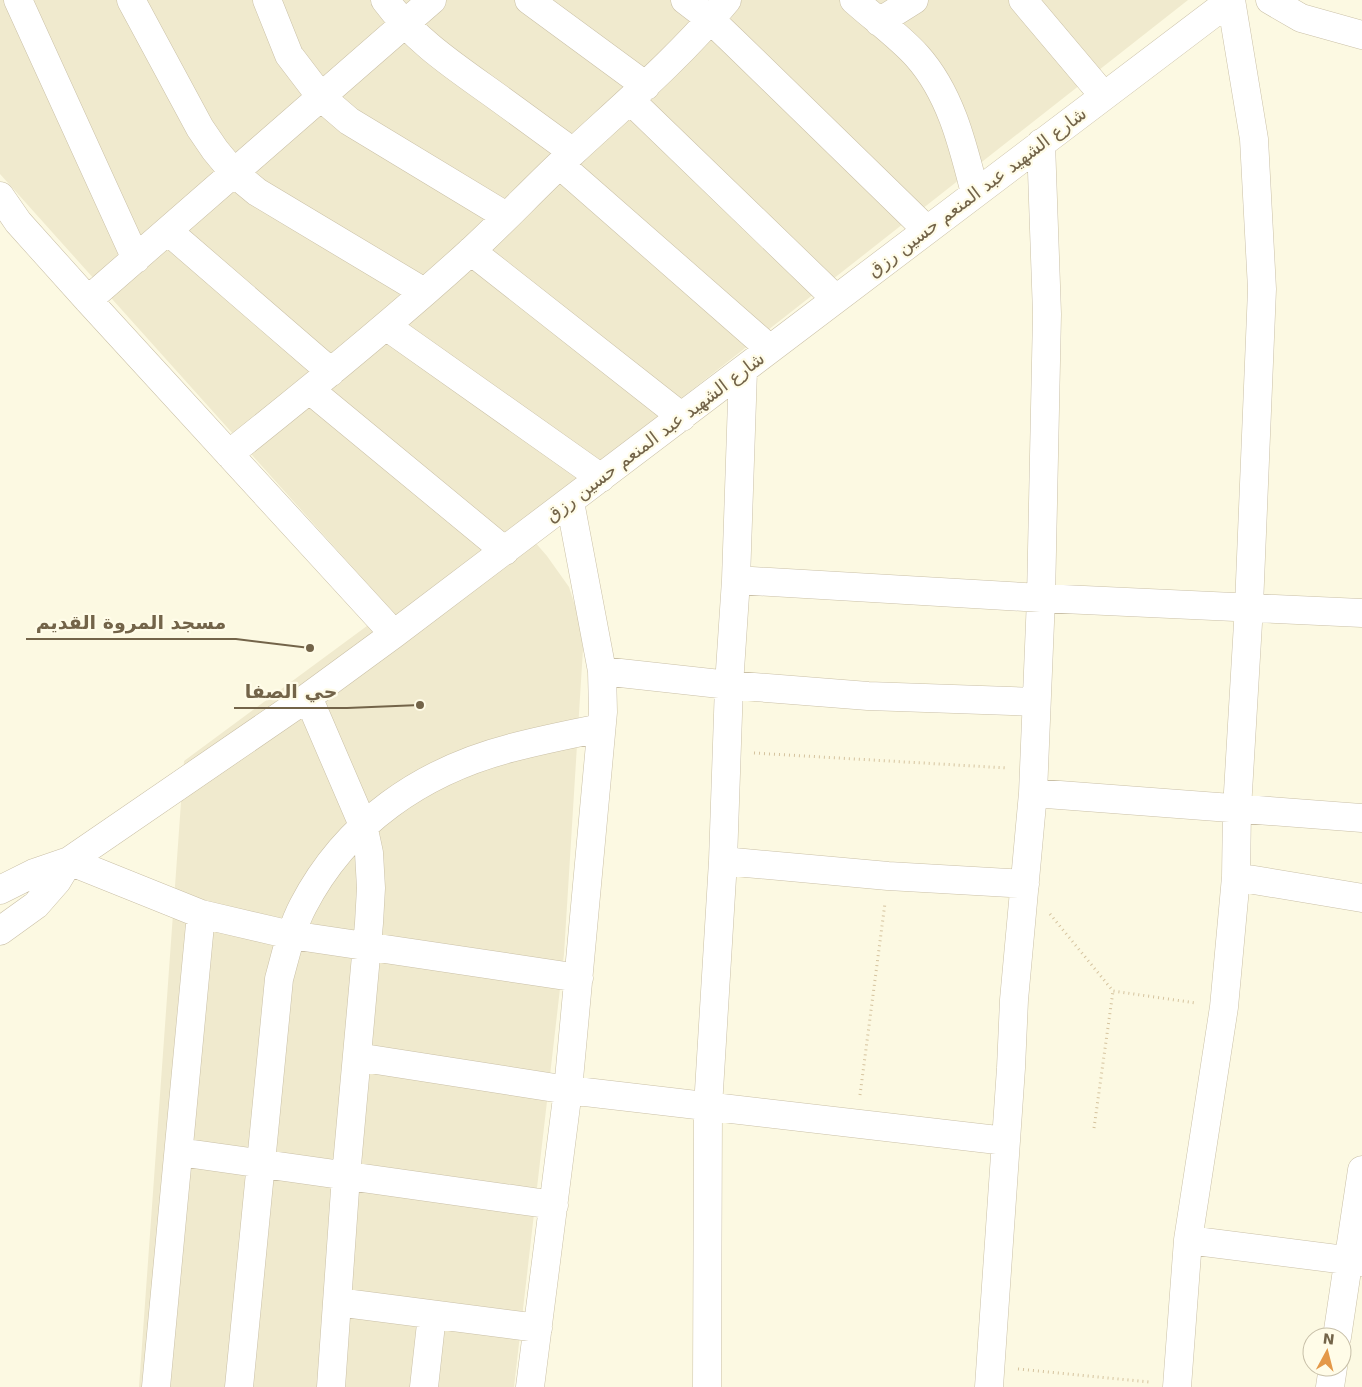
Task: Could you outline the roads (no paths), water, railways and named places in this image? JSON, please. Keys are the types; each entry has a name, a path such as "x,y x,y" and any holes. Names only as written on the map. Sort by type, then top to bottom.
{"street":[{"path":"18,0 136,259"},
{"path":"131,0 200,128 234,173 257,192 424,292"},
{"path":"267,0 289,55 321,97 349,121 506,216"},
{"path":"385,0 405,24 428,46 566,158 770,349"},
{"path":"88,300 432,0"},
{"path":"529,0 638,93 836,299"},
{"path":"685,0 719,10 927,230"},
{"path":"854,0 917,56 931,74 950,111 964,150 975,194"},
{"path":"879,22 914,0"},
{"path":"1023,0 1104,96"},
{"path":"1177,1386 1188,1240 1224,1007 1236,877 1237,809 1262,289 1254,139 1231,0"},
{"name":"شارع الشهيد عبد المنعم حسين رزق","path":"0,890 34,873 69,861 308,697 506,551 1231,0"},
{"path":"1270,0 1301,18 1362,35"},
{"path":"229,454 310,390 471,251 566,158 638,93 719,10"},
{"path":"990,1377 1014,1000 1032,781 1041,598 1047,314 1041,143"},
{"path":"0,196 18,222 88,300 394,634"},
{"path":"168,231 331,372"},
{"path":"471,251 682,417"},
{"path":"386,326 601,478"},
{"path":"707,1387 708,1107 723,861 729,685 736,580 742,370"},
{"path":"310,390 506,551"},
{"path":"530,1387 568,1090 602,712 602,671 570,502"},
{"path":"736,580 1041,598 1248,606 1362,613"},
{"path":"602,671 729,685 868,696 1036,702"},
{"path":"308,697 363,825 369,853 371,888 346,1176 331,1387"},
{"path":"239,1387 279,979 291,935 302,907 336,856 363,825 404,793 473,760 510,748 601,728"},
{"path":"1032,781 1237,809 1362,818"},
{"path":"69,861 201,914 291,935 579,978"},
{"name":"شارع الشهيد عبد المنعم حسين رزق","path":"0,931 36,905 57,881 69,861"},
{"path":"723,861 888,876 1025,884"},
{"path":"1236,877 1362,898"},
{"path":"156,1387 201,914"},
{"path":"357,1058 568,1090 1006,1141"},
{"path":"179,1152 554,1205"},
{"path":"1339,1327 1355,1262 1362,1170"},
{"path":"1188,1240 1355,1262"},
{"path":"337,1302 538,1328"},
{"path":"424,1387 432,1315"}],"place":[{"name":"مسجد المروة القديم","path":"310,648"},
{"name":"حي الصفا","path":"420,705"}]}
